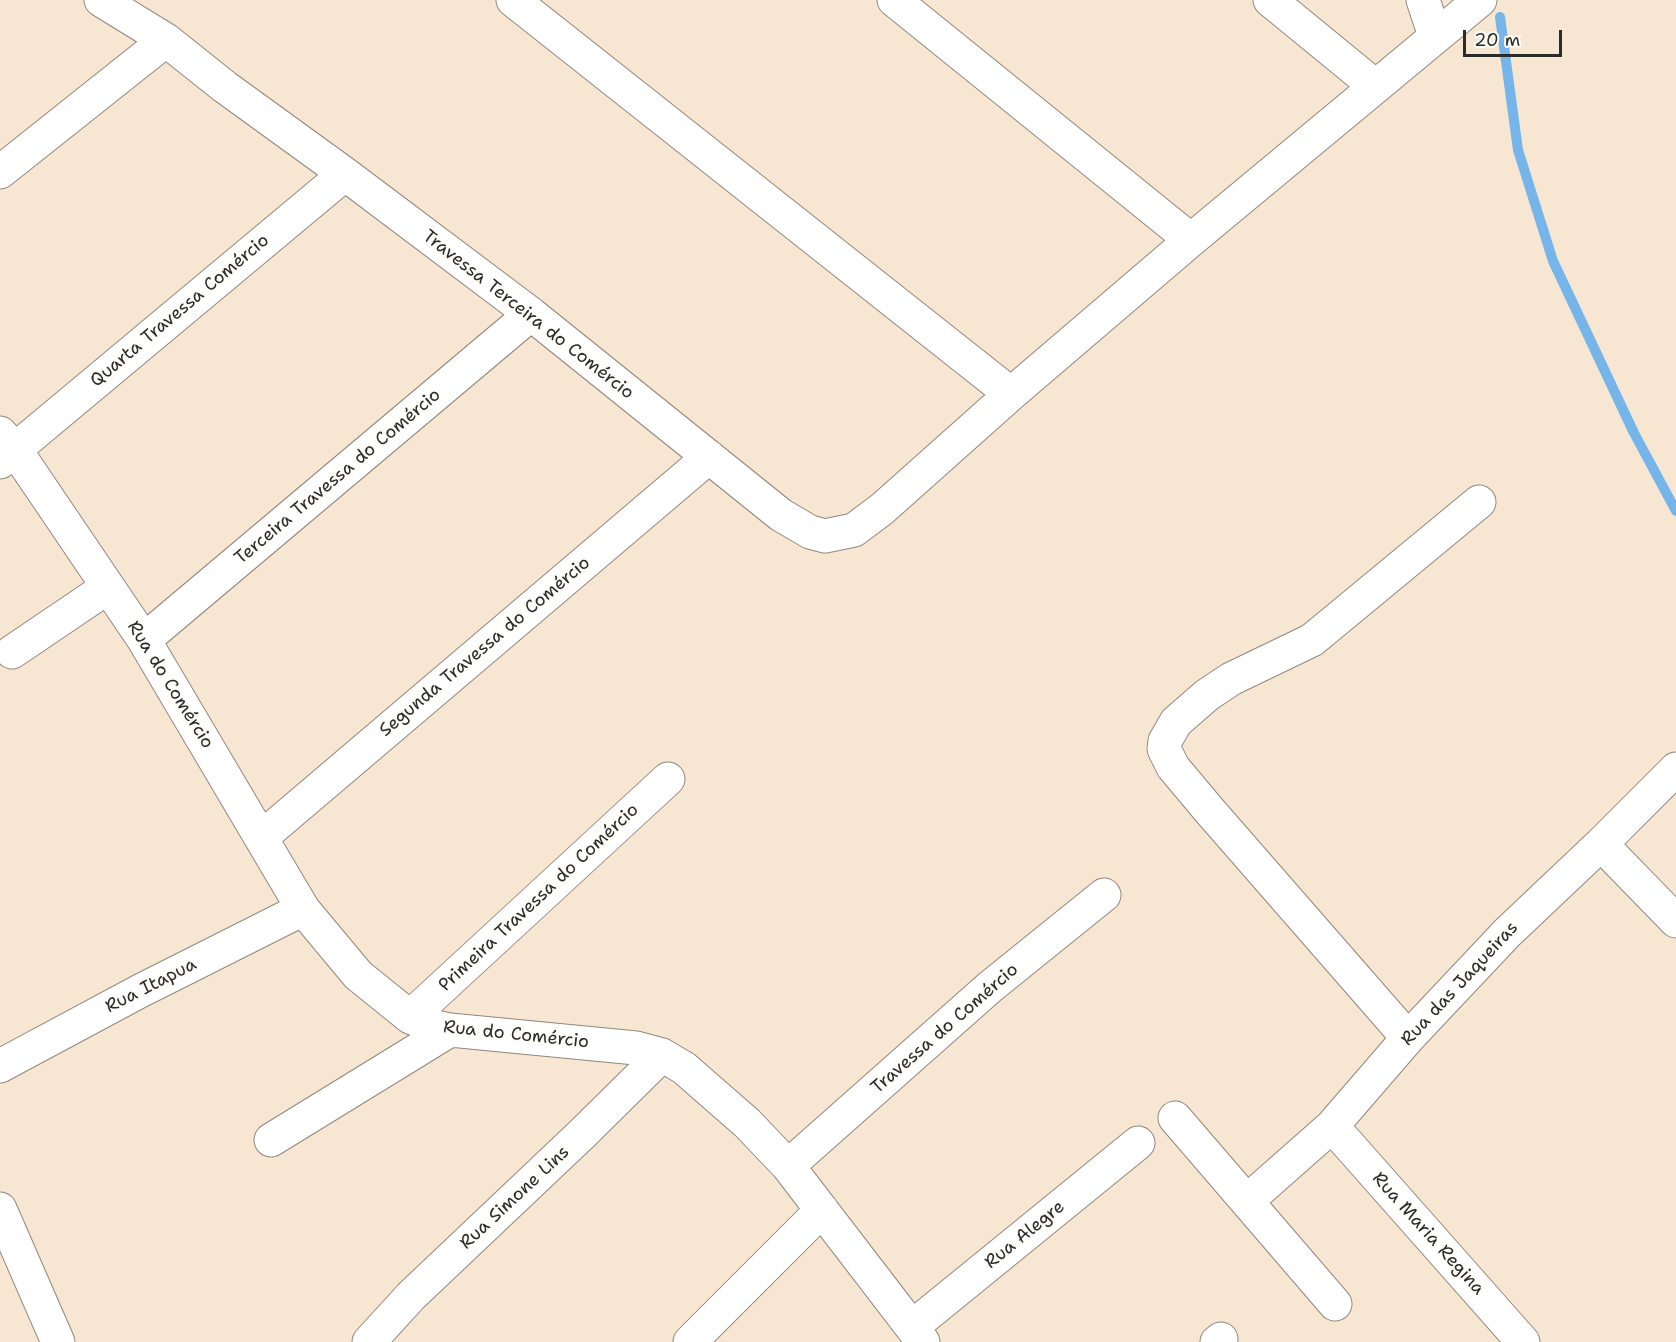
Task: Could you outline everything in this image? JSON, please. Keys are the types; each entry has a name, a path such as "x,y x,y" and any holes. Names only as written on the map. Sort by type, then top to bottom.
{"street":[{"name":"Travessa Terceira do Comércio","path":"101,0 166,40 225,87 345,174 531,314 788,520 810,532 825,536 854,530 868,521 1011,394"},
{"path":"513,0 1011,394 1191,240 1480,0"},
{"path":"894,0 1191,240"},
{"path":"1270,0 1375,86"},
{"path":"1423,0 1435,36"},
{"path":"0,172 166,40"},
{"name":"Quarta Travessa Comércio","path":"5,448 345,174"},
{"name":"Terceira Travessa do Comércio","path":"144,640 531,314"},
{"name":"Rua do Comércio","path":"5,448 108,587 144,640 303,909 358,975 410,1017 432,1026 450,1030 636,1048 662,1055 684,1068 747,1123 788,1167 917,1334"},
{"name":"Segunda Travessa do Comércio","path":"262,837 709,457"},
{"path":"1408,1038 1209,810 1173,767 1164,749 1176,722 1207,695 1231,679 1312,640 1479,502"},
{"path":"12,652 108,587"},
{"name":"Rua das Jaqueiras","path":"1247,1201 1332,1126 1408,1038 1508,933 1676,769"},
{"name":"Primeira Travessa do Comércio","path":"410,1017 668,779"},
{"path":"1601,844 1676,921"},
{"name":"Travessa do Comércio","path":"788,1167 990,987 1104,895"},
{"name":"Rua Itapua","path":"0,1066 140,991 303,909"},
{"path":"271,1140 450,1030"},
{"name":"Rua Simone Lins","path":"369,1342 411,1296 662,1055"},
{"path":"1175,1118 1335,1304"},
{"name":"Rua Maria Regina","path":"1332,1126 1523,1342"},
{"name":"Rua Alegre","path":"917,1334 1138,1143"},
{"path":"0,1209 58,1342"},
{"path":"690,1342 822,1209"}],"waterway":[{"path":"1500,17 1518,150 1553,261 1634,433 1676,511"}]}
